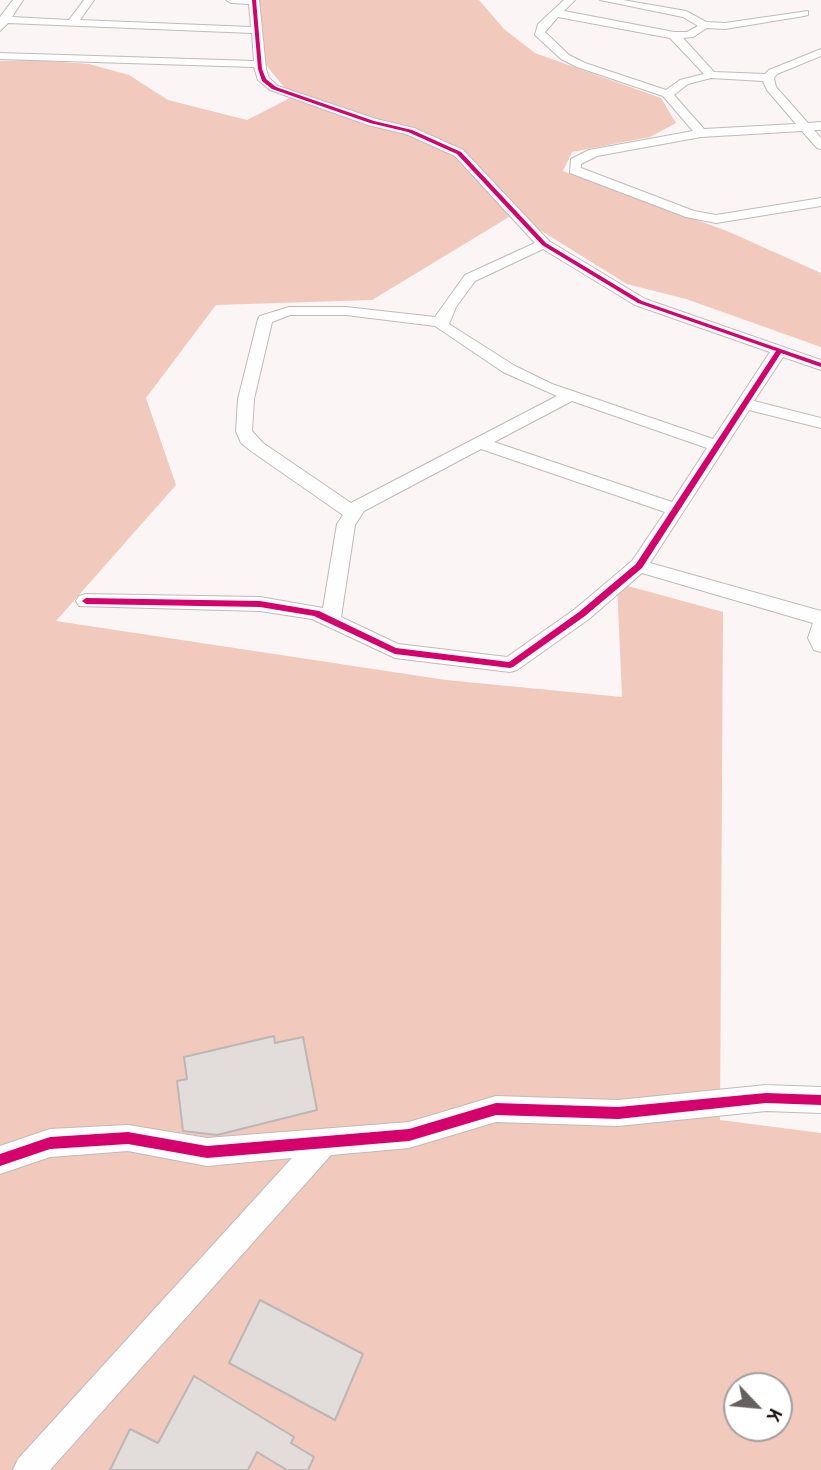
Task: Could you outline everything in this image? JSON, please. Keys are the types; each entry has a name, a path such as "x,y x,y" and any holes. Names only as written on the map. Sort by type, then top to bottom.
{"street":[{"path":"2,22 18,0"},
{"path":"72,23 89,0"},
{"path":"231,0 254,1 259,64 264,80 274,88 372,122 410,131 460,153 544,244 640,302 821,365"},
{"path":"570,0 542,26 539,33 565,58 667,94 701,132"},
{"path":"605,0 686,14 704,24 725,26 808,16 800,0"},
{"path":"686,14 690,10 692,0"},
{"path":"556,13 674,36 689,35 701,29 704,24"},
{"path":"2,22 255,30"},
{"path":"674,36 711,75"},
{"path":"768,78 773,72 821,51"},
{"path":"0,56 259,64"},
{"path":"667,94 684,82 711,75 768,78"},
{"path":"768,78 771,88 821,145"},
{"path":"821,126 701,132 593,153 575,162 574,170 691,214 716,219 821,202"},
{"path":"440,321 470,278 544,244"},
{"path":"353,513 247,439 244,431 246,399 265,319 289,311 346,311 440,321"},
{"path":"440,321 443,327 509,369 571,395 718,446"},
{"path":"86,601 260,604 316,613 395,651 510,665 582,614 639,566 779,351"},
{"path":"331,620 346,524 353,513 366,503 571,395"},
{"path":"745,404 821,423"},
{"path":"480,443 676,510"},
{"path":"639,566 821,618"},
{"path":"821,626 818,638 821,645"},
{"path":"0,1160 50,1143 89,1140 128,1138 207,1152 409,1135 496,1109 618,1113 766,1098 821,1100"},
{"path":"29,1470 326,1142"}],"shaded area":[{"path":"259,0 479,0 504,29 535,53 661,98 676,123 650,137 572,152 563,171 727,231 821,273 821,347 686,299 627,284 514,214 372,300 216,305 146,398 176,485 56,621 446,680 622,697 617,583 723,612 720,1120 821,1133 821,1470 0,1470 0,61 33,60 89,64 129,75 168,100 247,120 292,97 262,60"}],"building":[{"path":"274,1036 275,1043 303,1037 317,1110 217,1135 183,1131 177,1081 187,1079 184,1057"},
{"path":"260,1300 363,1354 335,1420 229,1363"},
{"path":"194,1376 294,1437 291,1443 314,1457 308,1470 287,1470 257,1452 248,1470 110,1470 130,1429 158,1443"}],"cycle path":[{"path":"254,0 260,69 264,80 274,88 372,122 410,131 459,153 544,244 640,302 821,365"},
{"path":"86,601 260,604 316,613 395,651 510,665 582,614 639,566 779,351"},
{"path":"0,1160 50,1143 128,1138 207,1152 409,1135 496,1109 618,1113 766,1098 821,1100"}]}
